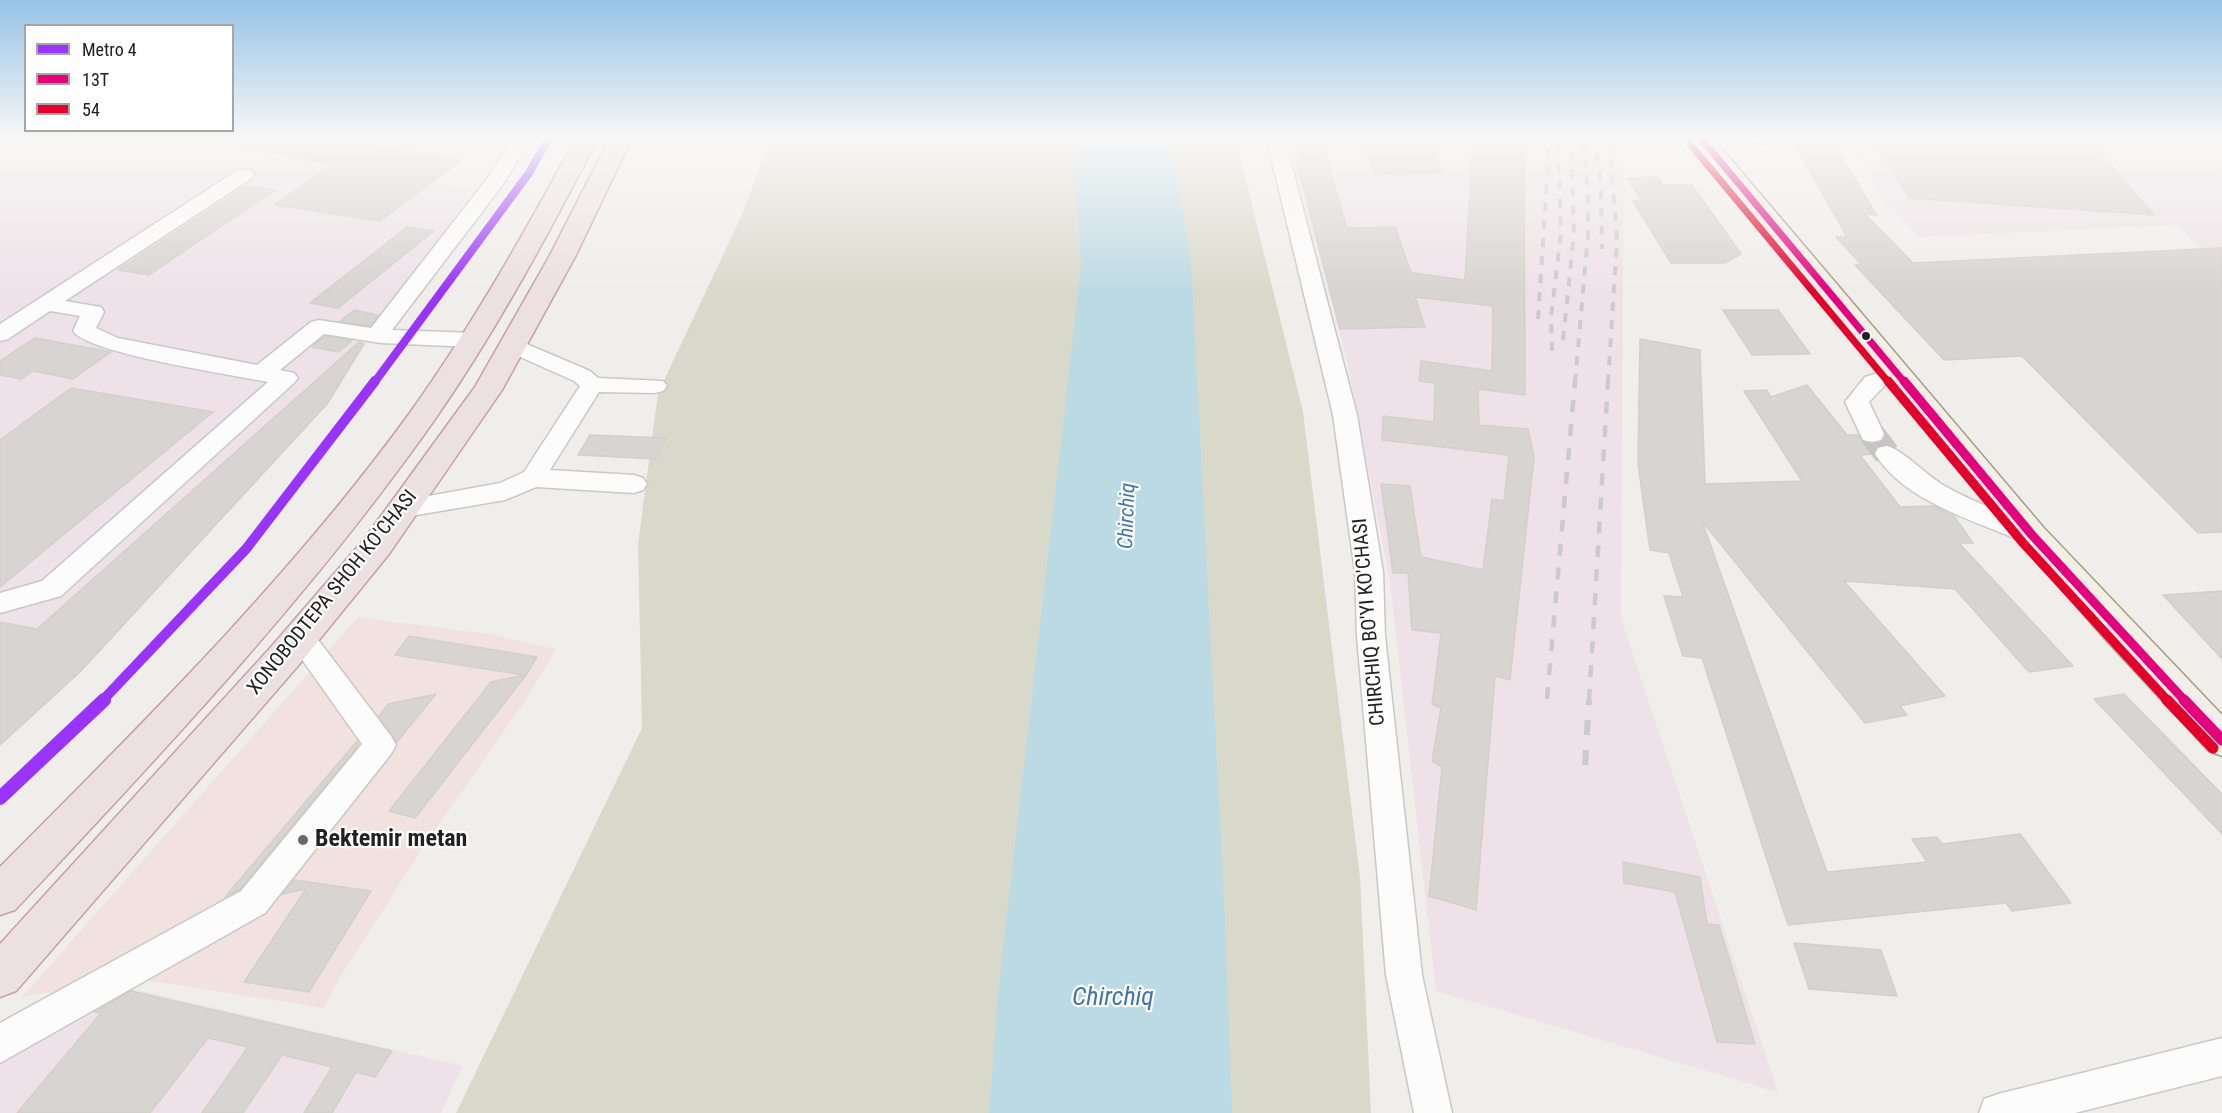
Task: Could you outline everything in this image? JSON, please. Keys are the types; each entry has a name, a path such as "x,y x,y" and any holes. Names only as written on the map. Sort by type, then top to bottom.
{"highway":[{"name":"XONOBODTEPA SHOH KO'CHASI","path":"0,896 247,635 333,532 415,426 473,340 560,188"},
{"name":"XONOBODTEPA SHOH KO'CHASI","path":"0,976 300,637 377,546 482,400 515,346 596,188"}],"main road":[{"path":"1742,188 1898,374 2042,534 2222,714"},
{"path":"1757,188 2042,534 2119,632 2222,740"}],"street":[{"path":"0,334 224,188"},
{"path":"377,335 490,188"},
{"name":"CHIRCHIQ BO'YI KO'CHASI","path":"1288,188 1345,416 1369,572 1371,636 1404,975 1433,1113"},
{"path":"0,603 51,589 286,378 112,344 84,332 93,312 45,304"},
{"path":"262,373 319,327 377,335 473,340"},
{"path":"515,346 582,376 592,385 655,386"},
{"path":"1898,374 1882,375 1866,387 1857,402 1880,444 1900,469 1941,495 2042,534"},
{"path":"533,478 592,385"},
{"path":"405,508 505,491 533,478 634,484"},
{"path":"0,1044 253,902 380,745 300,637"},
{"path":"1998,1113 2222,1057"}],"shaded area":[{"path":"0,188 471,189 395,316 345,355 37,629 0,622"},
{"path":"752,188 1248,188 1303,412 1360,877 1371,1113 456,1113 642,728 638,544 658,393 740,219"},
{"path":"1300,188 1624,188 1621,618 1778,1092 1436,991 1390,582 1346,356"},
{"path":"1875,188 2222,188 2222,267 2200,249 2179,225 1920,237 1879,196"},
{"path":"358,617 489,634 556,649 527,698 422,849 342,974 324,1008 138,979 22,997"},
{"path":"112,984 463,1066 441,1113 0,1113 0,1054"}],"water":[{"name":"Chirchiq","path":"1076,188 1179,188 1191,262 1225,918 1232,1113 989,1113 998,993 1081,266"}],"building":[{"path":"243,188 275,190 149,275 118,270"},
{"path":"299,188 424,188 380,221 274,205"},
{"path":"1304,188 1335,188 1347,228 1395,227 1411,273 1465,280 1470,188 1524,188 1525,395 1478,389 1479,425 1528,429 1534,457 1510,680 1495,676 1476,910 1429,896 1442,767 1432,761 1441,708 1432,704 1441,633 1412,630 1408,573 1393,573 1381,484 1410,486 1421,557 1483,570 1492,499 1504,501 1509,455 1382,440 1383,416 1434,422 1435,383 1419,381 1421,361 1492,371 1493,306 1415,297 1425,327 1340,329"},
{"path":"1633,188 1694,188 1741,254 1725,263 1671,263 1633,201 1641,200"},
{"path":"1819,188 1860,188 1877,215 1865,214 1913,263 2222,248 2222,532 2198,533 2022,356 1944,360 1855,265 1861,264 1836,237 1847,237"},
{"path":"1903,188 2131,188 2154,215 1909,198"},
{"path":"407,227 434,231 338,308 310,303"},
{"path":"354,310 378,315 370,326 340,321"},
{"path":"1723,310 1778,310 1810,354 1752,355"},
{"path":"325,336 352,341 338,352 312,347"},
{"path":"35,338 111,352 73,379 33,371 21,379 0,375 0,361"},
{"path":"1640,339 1700,350 1705,484 1802,481 1744,391 1767,390 1771,397 1807,385 1847,435 1858,435 1863,442 1872,444 1881,442 1885,437 1892,446 1878,446 1873,454 1860,455 1900,507 1934,506 1954,516 1973,543 1959,543 2073,666 2029,672 1955,589 1844,581 1945,696 1900,706 1907,715 1865,723 1702,521 1827,872 1927,862 1912,839 1937,837 1942,844 2020,834 2071,903 2012,911 2006,903 1788,925 1702,658 1683,656 1664,596 1683,597 1669,553 1650,550 1638,464"},
{"path":"359,342 364,344 327,404 80,672 0,745 0,622 37,629"},
{"path":"71,388 213,412 0,587 0,440"},
{"path":"590,435 666,438 656,459 578,455"},
{"path":"2222,591 2222,659 2163,595"},
{"path":"409,636 537,657 526,675 415,818 389,811 491,682 524,675 395,655"},
{"path":"436,694 397,742 379,716 388,704"},
{"path":"2124,694 2222,794 2222,834 2094,699"},
{"path":"357,741 359,744 240,889 225,897"},
{"path":"1623,862 1700,877 1707,924 1719,925 1755,1044 1717,1042 1675,892 1624,883"},
{"path":"294,880 371,891 309,992 244,982 306,889 283,894"},
{"path":"1794,943 1881,950 1897,996 1809,989"},
{"path":"131,991 392,1051 375,1077 356,1072 332,1113 304,1113 332,1067 282,1055 243,1113 202,1113 248,1047 208,1038 150,1113 17,1113 101,1013 95,1012"}],"tunnel":[{"path":"1872,434 1887,454"}],"railway":[{"path":"1538,319 1547,188"},
{"path":"1552,351 1551,317 1561,233 1560,188"},
{"path":"1563,340 1574,234 1573,188"},
{"path":"1575,383 1588,235 1588,188"},
{"path":"1601,188 1602,249"},
{"path":"1608,383 1617,240 1613,188"},
{"path":"1547,699 1575,381"},
{"path":"1589,701 1608,381"},
{"path":"1585,765 1589,700"}],"metro line":[{"name":"4","path":"0,798 109,695 246,549 421,322 518,188"}],"transit line":[{"name":"54","path":"1727,188 2023,543 2110,640 2213,748"},
{"name":"13Т","path":"1742,188 2032,535 2119,632 2222,740"}],"place":[{"name":"Bektemir metan","path":"303,840"}]}
